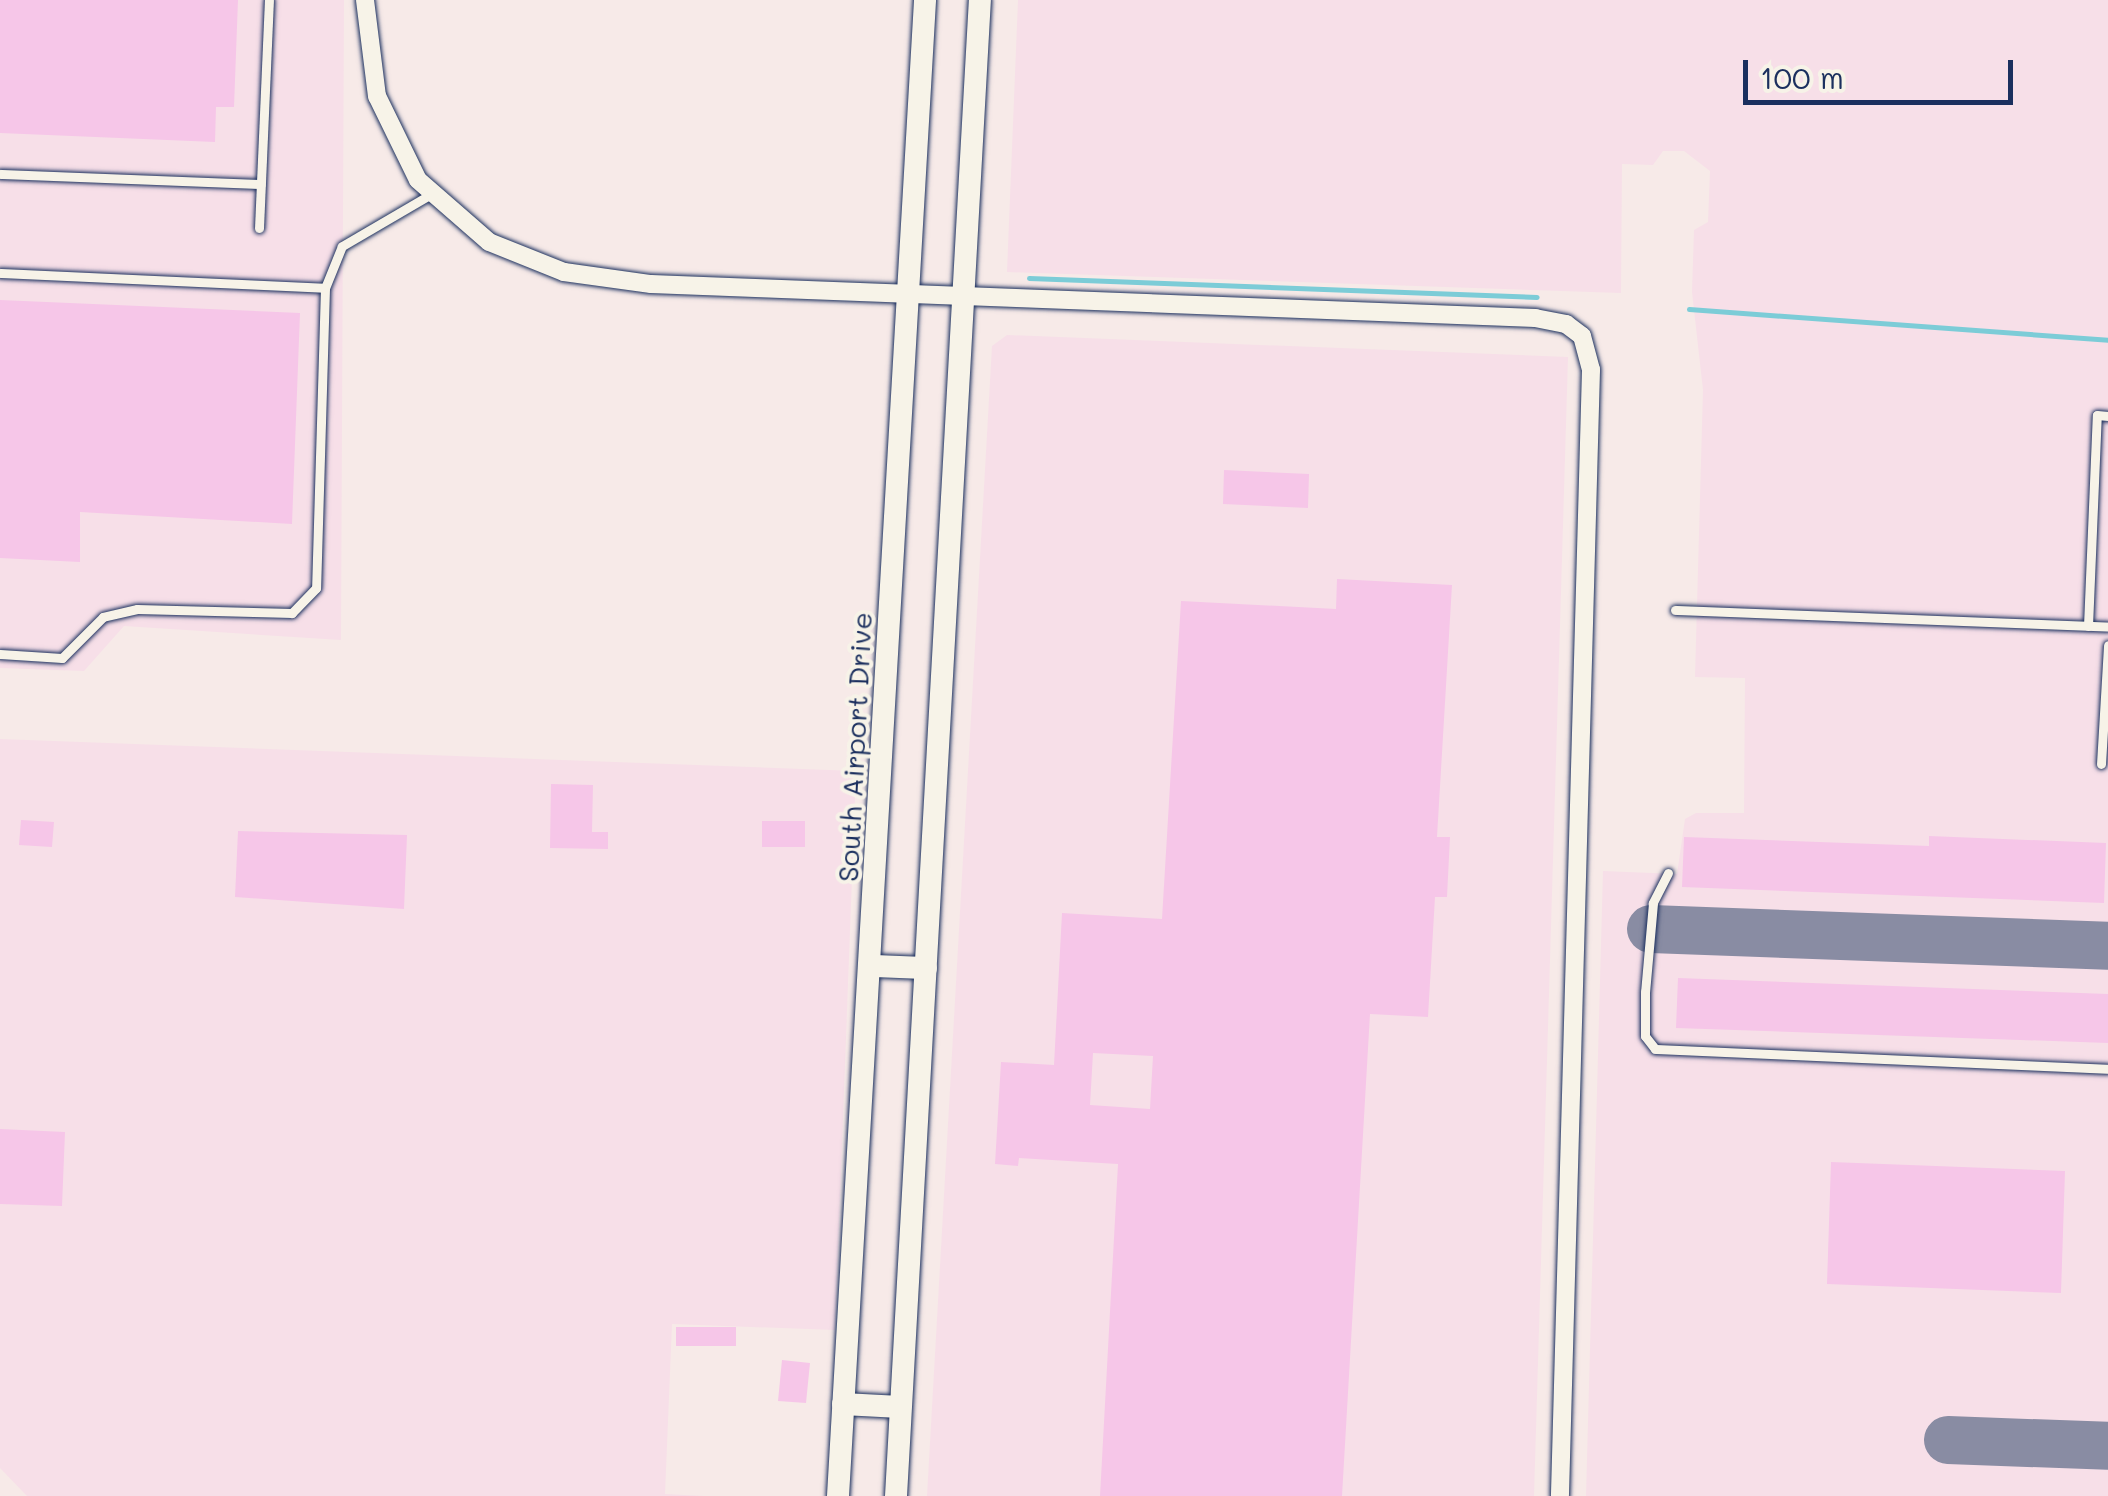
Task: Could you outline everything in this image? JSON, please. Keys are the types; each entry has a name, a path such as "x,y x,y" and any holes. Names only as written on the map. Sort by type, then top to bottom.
{"main road":[{"name":"South Airport Drive","path":"838,1496 926,0"},
{"path":"896,1496 960,296 980,0"},
{"path":"872,966 926,968"},
{"path":"843,1404 900,1407"}],"street":[{"path":"365,0 376,96 398,146 430,194 489,242 583,277 908,294 1535,318 1566,324 1584,341 1591,370 1560,1496"}],"lane":[{"path":"258,228 269,0"},
{"path":"0,174 260,184"},
{"path":"0,654 62,658 104,617 137,609 292,613 316,588 325,288 342,246 430,194"},
{"path":"0,273 325,288"},
{"path":"2088,626 2098,416 2108,416"},
{"path":"1675,610 2108,627"},
{"path":"2102,764 2108,646"},
{"path":"1668,873 1653,903 1645,992 1645,1036 1655,1049 2108,1069"}],"shaded area":[{"path":"0,0 344,0 341,640 124,626 84,671 0,668"},
{"path":"1018,0 2108,0 2108,1496 1586,1496 1603,871 1677,874 1685,819 1696,813 1744,813 1745,678 1695,677 1703,390 1692,292 1694,230 1708,222 1710,171 1684,151 1663,151 1653,165 1622,164 1621,293 1007,272"},
{"path":"1007,335 1568,357 1534,1496 927,1496 992,346"},
{"path":"0,739 856,771 835,1330 672,1324 665,1494 704,1496 27,1496 0,1468"}],"building":[{"path":"0,0 238,0 234,107 216,107 215,142 0,133"},
{"path":"0,300 300,313 292,524 80,512 80,562 0,558"},
{"path":"1224,470 1309,474 1308,508 1223,504"},
{"path":"1337,579 1452,585 1437,837 1450,837 1447,897 1435,897 1428,1017 1370,1014 1342,1496 1100,1496 1118,1164 1019,1158 1018,1166 995,1164 1001,1062 1054,1065 1062,913 1162,919 1181,601 1336,609","holes":["1093,1053 1153,1056 1150,1109 1090,1105"]},
{"path":"551,784 593,785 592,832 608,832 608,849 550,848"},
{"path":"21,820 54,822 52,847 19,845"},
{"path":"762,821 805,821 805,847 762,847"},
{"path":"238,831 407,835 404,909 235,897"},
{"path":"1929,836 2106,843 2104,903 1682,887 1684,837 1929,846"},
{"path":"1678,978 2108,994 2108,1043 1676,1028"},
{"path":"0,1129 65,1132 62,1206 0,1204"},
{"path":"1831,1162 2065,1171 2061,1293 1827,1284"},
{"path":"676,1327 736,1327 736,1346 676,1346"},
{"path":"782,1360 810,1363 806,1403 778,1401"}],"waterway":[{"path":"1029,278 1537,297"},
{"path":"1689,309 2108,340"}],"taxiway":[{"path":"1651,929 2108,946"},
{"path":"1948,1440 2108,1446"}]}
